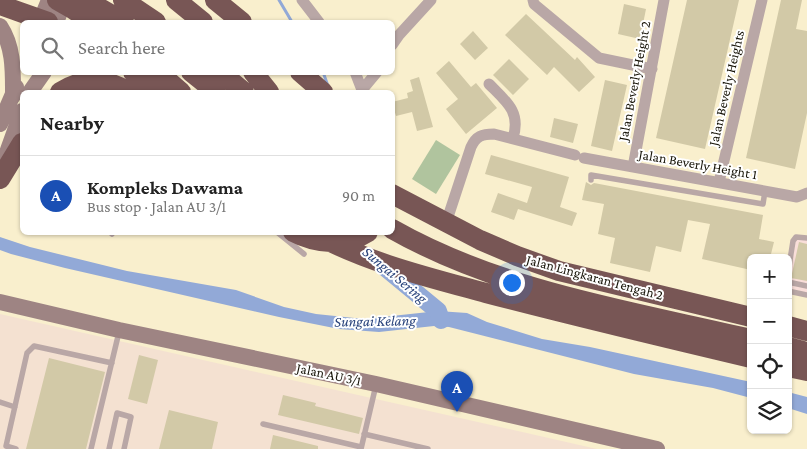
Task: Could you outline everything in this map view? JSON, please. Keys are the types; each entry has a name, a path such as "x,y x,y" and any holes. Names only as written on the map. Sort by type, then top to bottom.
{"highway":[{"path":"57,0 90,20"},
{"path":"86,0 121,20"},
{"path":"93,20 92,14 98,0"},
{"path":"123,0 153,20"},
{"path":"176,0 201,20"},
{"path":"184,0 201,20"},
{"path":"215,0 240,20"},
{"path":"0,5 41,20"},
{"path":"137,75 155,90"},
{"path":"161,75 179,90"},
{"path":"197,75 217,86 235,90"},
{"path":"255,75 267,90"},
{"path":"303,75 321,90"},
{"path":"65,90 82,82 102,80 125,90"},
{"path":"0,179 20,146"},
{"name":"Jalan Lingkaran Tengah 2","path":"395,196 502,250 559,271 747,316"},
{"name":"Jalan Lingkaran Tengah 2","path":"395,231 427,248 451,258 534,288 747,338"},
{"path":"301,235 317,241 342,242 364,235"},
{"path":"317,235 357,254 447,282 582,318 747,357"},
{"path":"792,327 807,331"},
{"path":"792,348 807,352"},
{"path":"792,368 807,371"}],"main road":[{"path":"46,20 49,0"},
{"path":"48,20 65,0"},
{"path":"0,26 5,34 10,50 13,68 13,96"},
{"path":"0,124 20,75"},
{"path":"31,90 36,75"},
{"path":"31,90 42,75"},
{"path":"0,171 20,116"},
{"name":"Jalan AU 3/1","path":"0,302 119,330 376,384 657,449"}],"street":[{"path":"302,0 317,20"},
{"path":"395,40 431,0"},
{"path":"533,0 534,4 599,58 652,69"},
{"name":"Jalan Beverly Height 2","path":"633,167 664,0"},
{"name":"Jalan Beverly Heights","path":"719,182 762,0"},
{"path":"355,75 361,90"},
{"path":"364,90 375,75"},
{"path":"489,84 513,111 516,126 512,138"},
{"name":"Jalan Beverly Height 1","path":"446,223 470,148 475,139 484,134 512,138 580,157 797,197 807,193"}],"lane":[{"path":"590,180 591,175 763,204 765,191"},
{"path":"281,235 304,254"},
{"path":"791,254 793,242 796,237 807,238"},
{"path":"792,283 807,286"},
{"path":"792,292 807,295"},
{"path":"91,449 119,330"},
{"path":"16,449 4,447 27,353 34,346 112,363"},
{"path":"263,424 361,448 376,384"},
{"path":"0,402 15,408"},
{"path":"109,449 117,413 131,416 124,449"},
{"path":"364,434 428,449"}],"shaded area":[{"path":"797,239 807,240 807,293 792,289 792,262"},
{"path":"0,314 597,449 0,449"}],"green space":[{"path":"436,140 460,155 436,194 412,179"}],"water":[{"name":"Sungai Kelang","path":"0,237 30,247 127,271 236,290 284,307 316,314 364,319 438,311 467,313 487,322 542,339 590,347 747,381 747,397 713,388 634,374 449,327 434,326 379,332 339,329 65,268 0,250"},
{"path":"792,393 807,397 807,414 792,409"}],"building":[{"path":"687,0 739,0 705,149 656,138"},
{"path":"781,0 802,0 796,29 807,31 807,113 795,169 746,158"},
{"path":"624,4 646,9 640,39 618,34"},
{"path":"526,14 575,60 577,57 595,77 579,92 554,67 547,75 505,35"},
{"path":"473,31 488,48 475,60 460,44"},
{"path":"509,59 529,79 513,95 493,75"},
{"path":"449,61 471,87 476,83 497,108 466,134 446,109 458,99 436,73"},
{"path":"419,77 433,127 417,131 412,112 396,116 395,101 408,98 407,93 413,91 410,80"},
{"path":"605,80 627,85 612,151 591,146"},
{"path":"554,118 578,124 573,143 550,137"},
{"path":"491,155 569,177 560,207 577,213 572,226 518,209 514,220 491,212 498,193 527,203 532,187 485,174"},
{"path":"586,182 591,185 594,183 763,215 759,239 774,242 771,254 747,254 747,269 702,259 710,224 688,220 681,252 656,246 650,272 610,263 615,238 598,234 604,204 582,200"},
{"path":"799,242 807,244 807,281 792,278"},
{"path":"139,355 158,360 147,404 128,399"},
{"path":"49,358 105,372 86,449 26,449"},
{"path":"283,395 316,403 315,406 363,418 359,434 278,415"},
{"path":"169,410 218,422 212,449 159,449"},
{"path":"273,435 318,446 318,449 270,449"}],"waterway":[{"name":"Sungai Sering","path":"279,0 291,20"},
{"name":"Sungai Sering","path":"324,75 328,86"},
{"name":"Sungai Sering","path":"381,264 438,311 441,320"}],"place":[{"name":"Kompleks Dawama","path":"457,412"}]}
